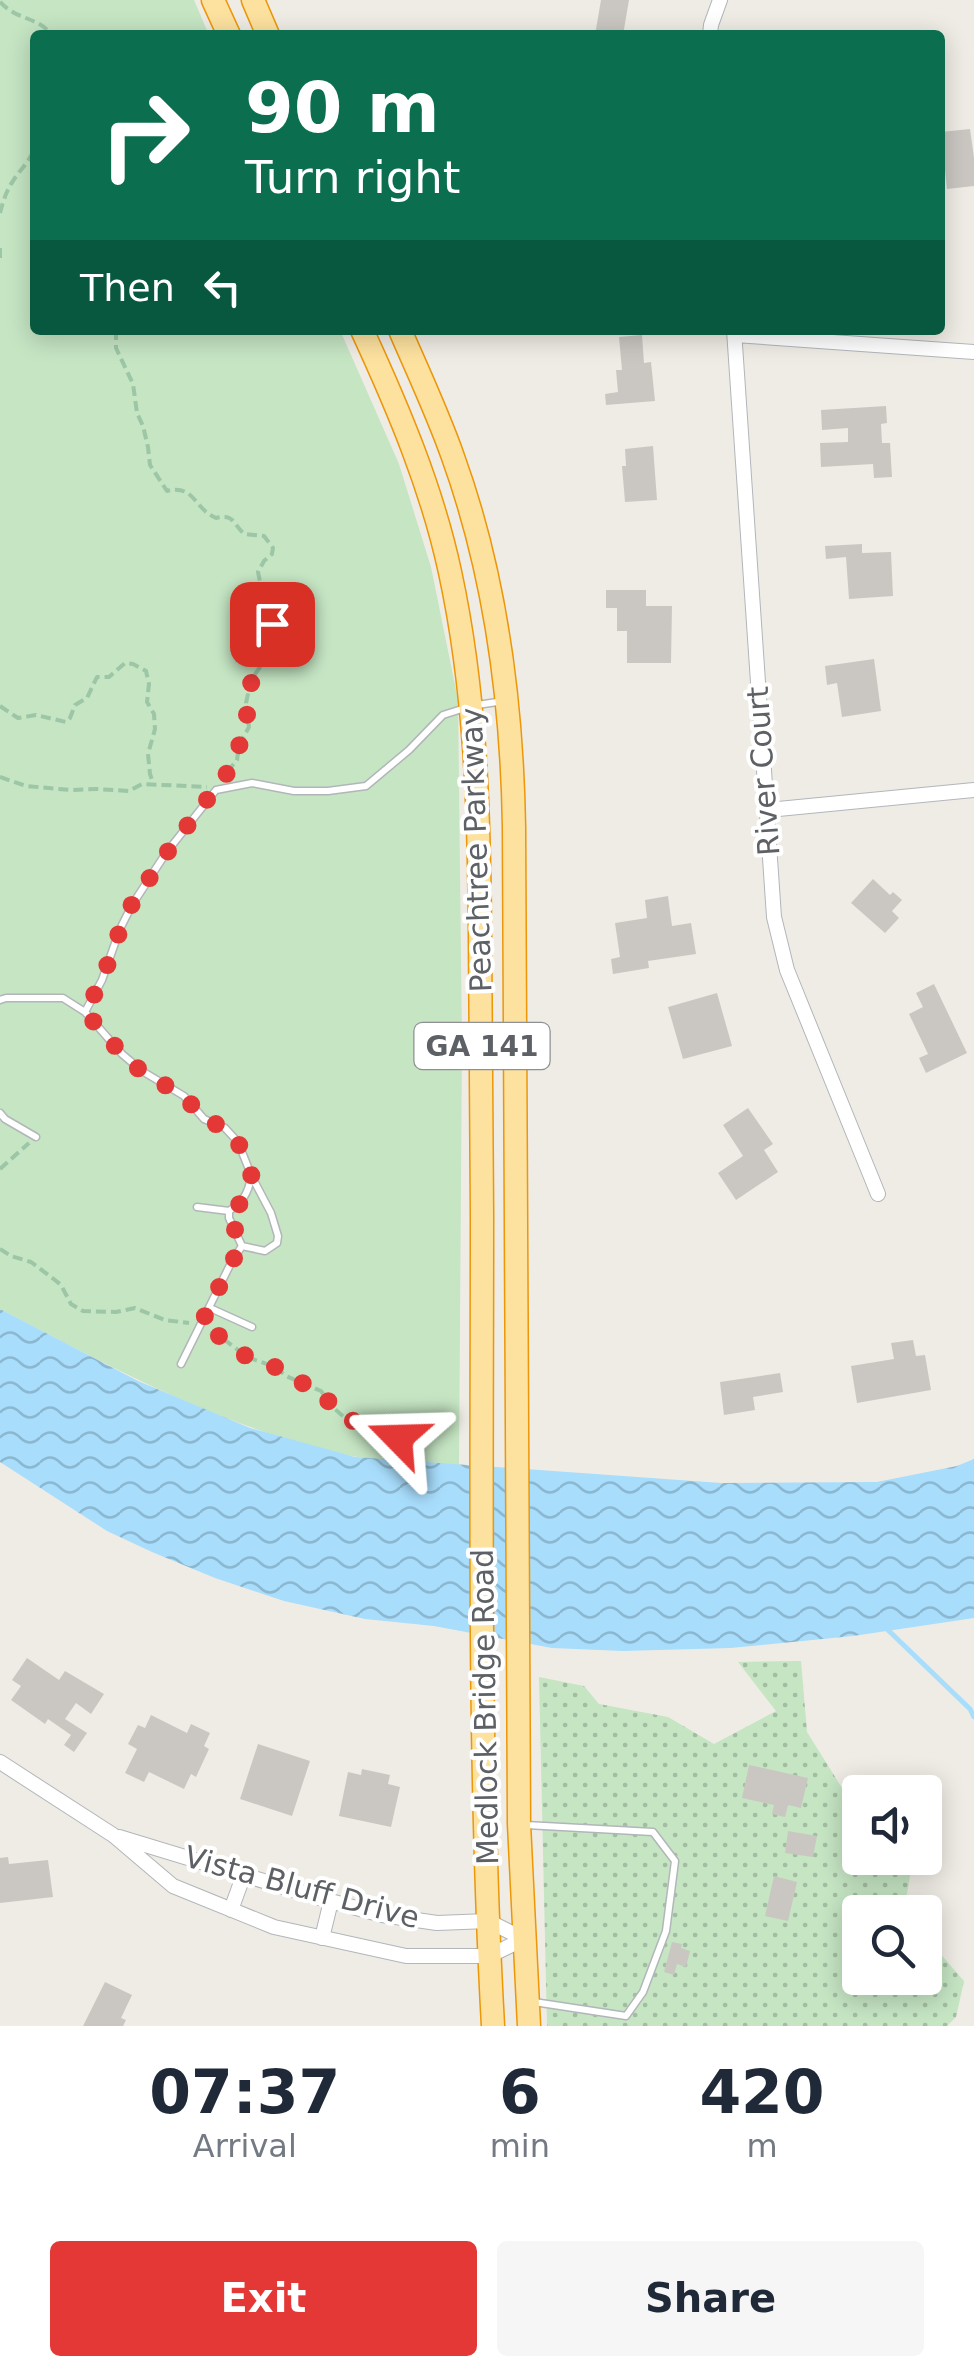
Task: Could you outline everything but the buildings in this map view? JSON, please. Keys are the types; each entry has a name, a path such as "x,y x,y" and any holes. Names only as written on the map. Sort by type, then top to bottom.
{"highway":[{"path":"214,0 228,30"},
{"path":"252,0 266,30"},
{"name":"Peachtree Parkway","path":"364,335 393,398 438,525 459,614 472,705 480,850 482,1388"},
{"name":"Peachtree Parkway","path":"402,335 468,502 490,589 508,700 514,827 518,1388"},
{"name":"Medlock Bridge Road","path":"482,1388 483,1708 494,2026"},
{"name":"Medlock Bridge Road","path":"518,1388 519,1824 529,2026"}],"street":[{"path":"710,30 720,0"},
{"name":"River Court","path":"734,335 774,916 787,970 878,1194"},
{"path":"770,335 974,352"},
{"path":"768,810 974,790"},
{"name":"Vista Bluff Drive","path":"0,1762 114,1835 173,1886 274,1927 406,1956 489,1956 524,1939"},
{"name":"Vista Bluff Drive","path":"114,1835 331,1902 437,1923 488,1921 524,1939"},
{"path":"232,1910 244,1874"},
{"path":"322,1938 331,1902"}],"lane":[{"path":"85,1012 132,904 216,790 252,783 328,791 366,786 443,715 472,705 508,700"},
{"path":"0,1000 63,998 85,1012 142,1072 184,1096 204,1119 225,1128 238,1142 278,1236 277,1243 265,1251 242,1246"},
{"path":"0,1113 4,1120 36,1137"},
{"path":"197,1206 229,1211 248,1192 252,1177"},
{"path":"229,1211 242,1246"},
{"path":"181,1364 242,1246"},
{"path":"210,1308 252,1327"},
{"path":"519,1824 653,1832 676,1861 666,1931 643,1992 626,2016 528,2001"}],"path":[{"path":"0,2 17,16 48,30"},
{"path":"0,213 12,182 30,161"},
{"path":"0,248 0,260"},
{"path":"0,777 26,786 70,790 129,791 142,784 205,786 216,790 237,760 248,727 246,703 252,680 267,657 274,631 262,616 258,572 273,548 264,536 244,534 229,516 208,516 184,490 166,491 162,487 150,465 133,384 116,348 116,335"},
{"path":"0,706 18,718 36,715 64,722 75,706 85,700 97,677 108,678 126,663 136,666 147,673 150,684 147,702 154,714 154,729 148,760 154,786"},
{"path":"0,1169 36,1137"},
{"path":"0,1249 32,1262 61,1284 72,1304 83,1311 125,1312 134,1308 175,1322 195,1323 247,1357 321,1391 338,1412 352,1421 364,1419 386,1437 394,1438 405,1430 416,1431"}],"green space":[{"path":"0,0 194,0 207,30 30,30 30,335 342,335 399,464 431,567 458,700 462,1043 459,1465 365,1458 260,1430 171,1395 0,1309"},
{"path":"801,1661 807,1732 842,1788 842,1875 910,1875 907,1895 842,1895 842,1995 942,1995 942,1956 964,1981 956,2017 947,2026 547,2026 539,1677 584,1686 599,1704 668,1717 714,1744 776,1711 738,1662"}],"water":[{"path":"0,1309 138,1381 250,1428 355,1457 721,1483 877,1482 974,1459 974,1618 853,1636 731,1648 623,1651 552,1648 434,1626 365,1619 284,1601 215,1578 107,1531 0,1462"}],"waterway":[{"path":"888,1626 974,1717"}],"route":[{"path":"272,624 274,631 267,657 252,680 246,703 248,727 237,760 132,904 85,1012 142,1072 184,1096 204,1119 225,1128 238,1142 252,1177 248,1192 229,1211 242,1246 200,1326 247,1357 321,1391 345,1418 364,1419 386,1437 398,1438"}]}
